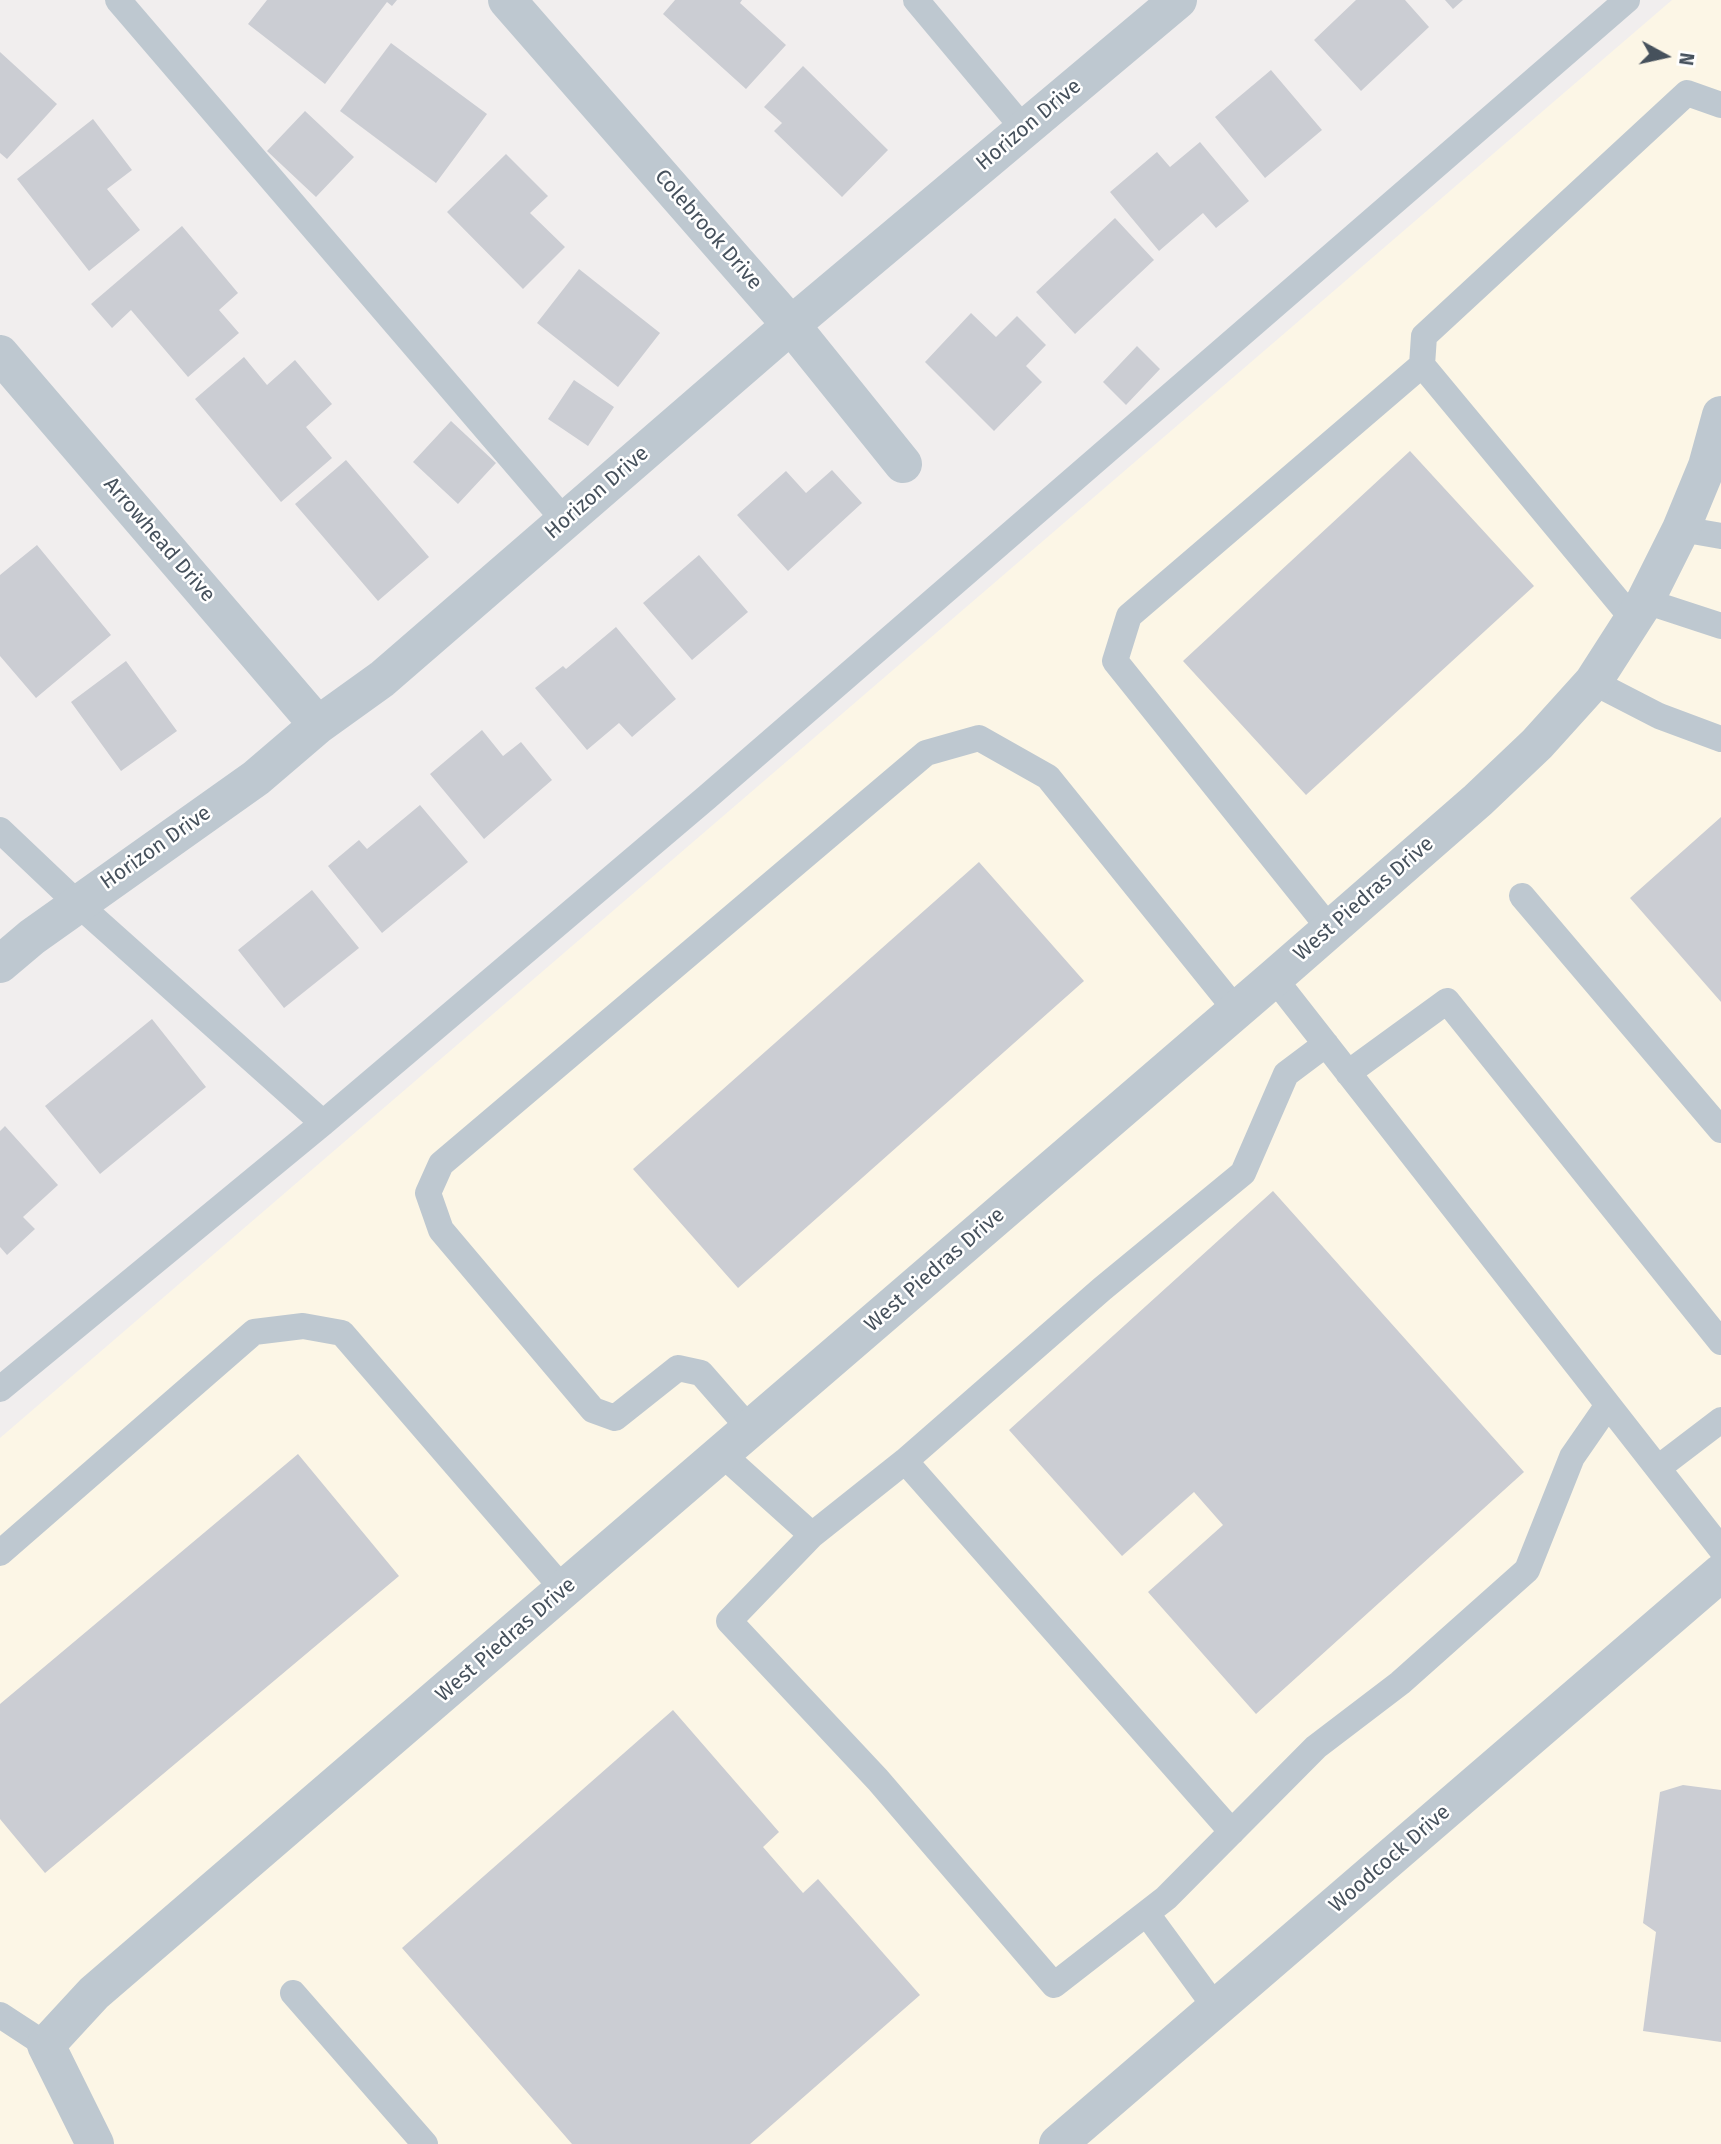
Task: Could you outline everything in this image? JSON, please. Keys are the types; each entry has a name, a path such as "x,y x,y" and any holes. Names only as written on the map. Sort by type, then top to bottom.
{"street":[{"name":"Colebrook Drive","path":"508,0 791,325 903,464"},
{"name":"Horizon Drive","path":"0,964 78,904 256,778 318,725 382,679 791,325 1178,0"},
{"name":"Arrowhead Drive","path":"0,354 318,725"},
{"name":"West Piedras Drive","path":"46,2045 94,1993 1274,978 1478,800 1537,744 1593,682 1639,610 1681,529 1707,466 1721,415"},
{"name":"Woodcock Drive","path":"1058,2144 1721,1573"},
{"path":"46,2045 95,2144"}],"lane":[{"path":"118,0 565,521"},
{"path":"916,0 1024,129"},
{"path":"0,1389 323,1122 716,789 1627,0"},
{"path":"1330,929 1115,661 1129,616 1422,365 1424,336 1686,93 1721,105"},
{"path":"1422,365 1639,610 1721,626"},
{"path":"1681,529 1721,536"},
{"path":"1593,682 1659,716 1721,739"},
{"path":"750,1429 701,1373 678,1368 615,1419 593,1410 441,1230 428,1193 441,1164 926,753 979,738 1048,777 1236,1010"},
{"path":"0,830 78,904 323,1122"},
{"path":"1522,896 1721,1130"},
{"path":"1274,978 1721,1549"},
{"path":"1348,1073 1447,1001 1721,1342"},
{"path":"1325,1044 1286,1074 1243,1173 1102,1289 905,1461 812,1535 729,1620 878,1780 1054,1984 1147,1914 1316,1746 1400,1683 1527,1570 1572,1457 1608,1405"},
{"path":"0,1553 254,1332 303,1326 342,1333 564,1591"},
{"path":"1658,1468 1721,1420"},
{"path":"722,1454 812,1535"},
{"path":"905,1461 1232,1832"},
{"path":"1147,1914 1216,2008"},
{"path":"293,1993 425,2144"},
{"path":"0,2015 46,2045"}],"shaded area":[{"path":"1672,0 1721,0 1721,2144 0,2144 0,1438"}],"building":[{"path":"267,0 397,0 392,6 387,2 325,84 248,24"},
{"path":"675,0 742,0 740,3 786,45 746,89 663,14"},
{"path":"1356,0 1405,0 1429,27 1361,91 1314,40"},
{"path":"1445,0 1463,0 1453,9"},
{"path":"391,43 487,114 436,183 340,111"},
{"path":"0,52 57,104 7,159 0,153"},
{"path":"803,66 888,150 842,197 774,131 782,123 764,107"},
{"path":"1271,70 1322,130 1265,178 1215,117"},
{"path":"305,111 354,157 316,197 267,151"},
{"path":"93,119 132,170 107,189 140,230 89,271 17,179"},
{"path":"1200,142 1249,201 1216,228 1203,213 1159,251 1110,192 1157,152 1170,167"},
{"path":"506,154 548,196 530,213 565,247 523,289 447,212"},
{"path":"1115,218 1154,260 1075,334 1036,292"},
{"path":"182,226 238,293 219,310 239,333 188,377 131,310 112,328 91,304"},
{"path":"579,269 660,333 618,387 537,323"},
{"path":"971,313 996,337 1017,316 1046,345 1026,366 1042,382 994,431 925,362"},
{"path":"1137,346 1160,369 1126,405 1103,382"},
{"path":"244,357 267,385 295,360 332,404 306,427 332,458 281,502 195,399"},
{"path":"574,380 614,407 588,446 548,419"},
{"path":"451,421 496,463 458,504 413,462"},
{"path":"1410,451 1534,586 1306,795 1183,661"},
{"path":"346,460 429,557 378,601 295,504"},
{"path":"832,470 862,503 788,571 737,515 786,471 806,493"},
{"path":"37,545 111,635 36,698 0,656 0,575"},
{"path":"699,555 748,612 692,660 643,603"},
{"path":"616,627 676,699 632,737 619,723 587,750 535,688 563,666 566,669"},
{"path":"126,661 177,731 121,771 71,702"},
{"path":"482,730 503,756 521,742 552,780 484,839 430,774"},
{"path":"420,805 468,862 382,933 328,866 359,840 367,849"},
{"path":"1721,817 1721,1002 1630,898"},
{"path":"979,862 1084,981 738,1288 633,1169"},
{"path":"312,890 359,948 284,1008 238,950"},
{"path":"152,1019 206,1087 100,1174 45,1106"},
{"path":"5,1126 58,1185 23,1217 35,1229 7,1255 0,1247 0,1131"},
{"path":"1273,1191 1524,1472 1256,1714 1148,1592 1223,1525 1194,1492 1122,1556 1009,1430"},
{"path":"298,1454 399,1576 45,1873 0,1819 0,1704"},
{"path":"673,1710 779,1832 763,1847 803,1893 818,1879 920,1995 750,2144 572,2144 402,1948"},
{"path":"1683,1785 1721,1790 1721,2042 1643,2031 1656,1932 1643,1923 1660,1792"}]}
